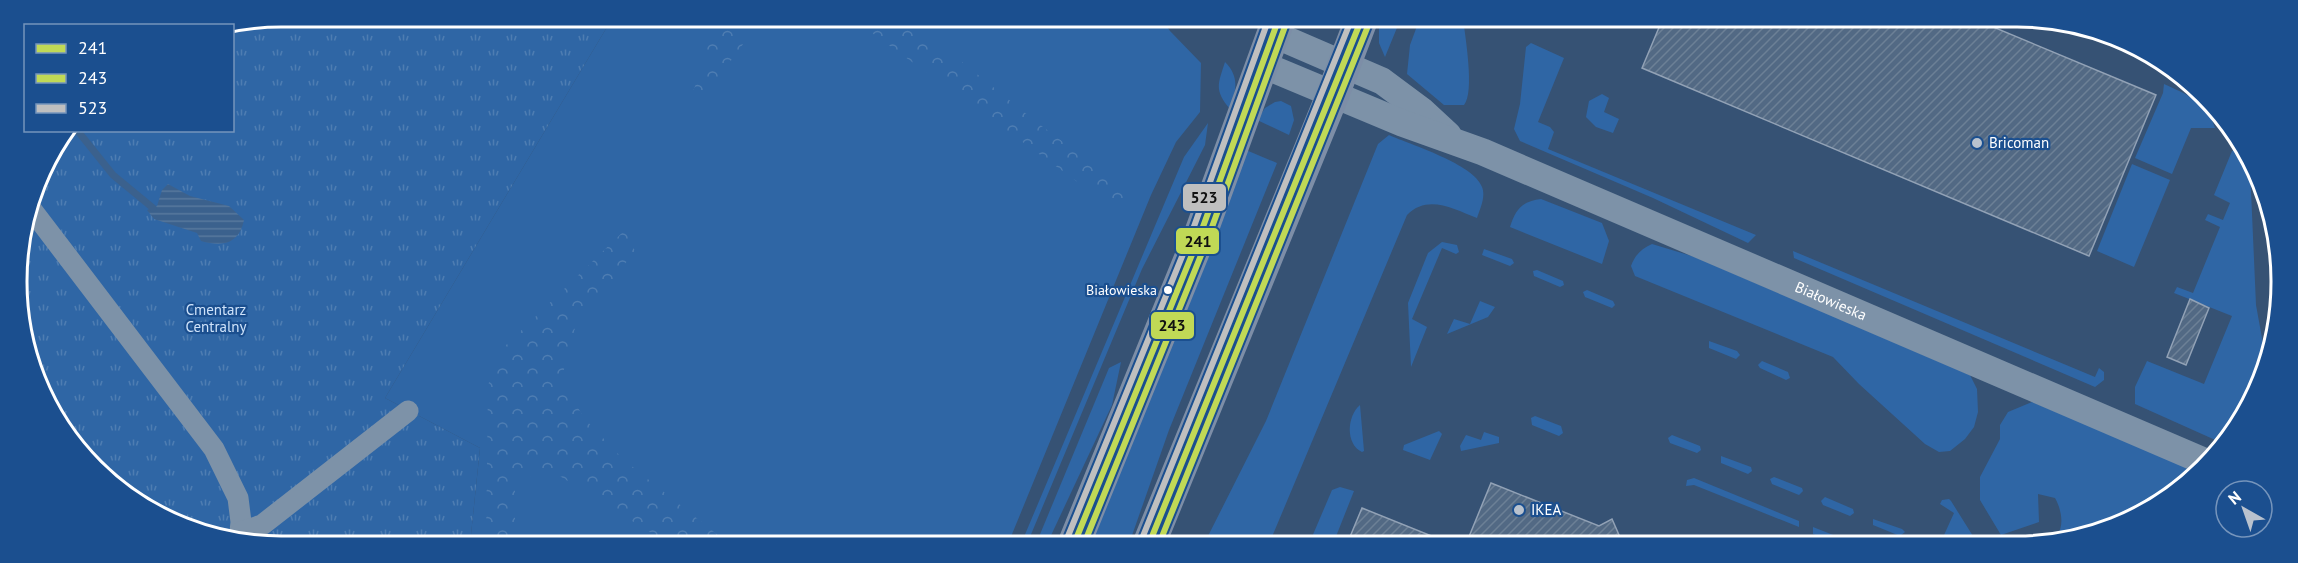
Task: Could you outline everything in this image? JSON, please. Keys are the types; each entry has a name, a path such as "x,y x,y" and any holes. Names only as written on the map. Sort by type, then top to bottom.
{"main road":[{"path":"1077,536 1196,244 1276,27"},
{"path":"1152,536 1359,27"}],"street":[{"name":"Białowieska","path":"1278,27 1394,89 1453,140"},
{"name":"Białowieska","path":"1263,64 1402,123 1453,140 2198,459"},
{"path":"36,215 214,449 232,481 238,498 240,532"},
{"path":"246,534 262,525 408,411"}],"green space":[{"name":"Cmentarz Centralny","path":"282,27 607,27 385,398 480,448 471,536 248,534 184,517 140,493 114,473 90,449 70,423 46,379 32,331 27,282 32,232 46,184 70,140 76,132 234,132 234,32"},
{"path":"607,27 1167,27 1201,63 1200,112 1176,142 1151,195 1011,536 471,536 480,448 385,398"},
{"path":"706,27 756,27 705,96 686,111 707,53"},
{"path":"864,27 918,27 1039,124 1132,193 1133,201 1108,204"},
{"path":"1379,27 1397,27 1385,57 1379,43"},
{"path":"1417,27 1464,27 1469,88 1464,105 1444,105 1407,74 1410,45"},
{"path":"1531,43 1564,58 1538,122 1550,127 1554,132 1548,149 1756,235 1748,243 1653,198 1520,141 1514,129 1520,104 1526,47"},
{"path":"1225,62 1235,79 1234,96 1230,109 1221,97 1219,87"},
{"path":"2164,84 2191,97 2208,114 2215,128 2191,128 2172,174 2135,158 2163,93"},
{"path":"1602,94 1609,98 1604,112 1619,119 1613,133 1596,127 1586,117 1589,101"},
{"path":"1281,101 1291,106 1294,120 1289,135 1257,120 1265,108"},
{"path":"1208,123 1205,145 1142,269 1030,536 1024,536 1184,157"},
{"path":"1389,135 1455,163 1467,171 1477,179 1482,187 1482,203 1477,218 1432,204 1423,205 1407,215 1272,536 1208,536 1266,421 1378,144"},
{"path":"1246,150 1277,163 1169,430 1132,536 1094,536"},
{"path":"2235,150 2237,154 2251,181 2256,305 2263,343 2245,394 2215,440 2135,404 2135,387 2147,361 2204,384 2232,316 2174,293 2177,287 2193,293 2220,227 2205,220 2208,214 2223,220 2230,203 2214,195 2232,151"},
{"path":"2132,164 2170,180 2134,267 2097,251"},
{"path":"1541,199 1602,223 1609,241 1602,264 1510,227 1520,207"},
{"path":"625,230 635,251 575,328 562,377 583,417 624,460 719,536 656,536 550,470 515,481 514,536 486,536 488,385 502,349"},
{"path":"1442,242 1457,245 1459,252 1456,254 1442,248 1412,319 1427,327 1411,367 1408,303 1428,253"},
{"path":"1652,244 1695,257 1970,375 1977,389 1978,412 1974,427 1965,439 1950,451 1939,452 1925,444 1833,357 1635,276 1631,266 1634,259"},
{"path":"1484,249 1512,259 1514,263 1510,266 1482,255"},
{"path":"1793,251 2095,377 2099,368 2104,372 2104,380 2095,387 1794,258"},
{"path":"1537,270 1563,281 1564,285 1560,287 1534,276 1533,271"},
{"path":"1587,290 1613,301 1615,305 1612,308 1585,297 1583,292"},
{"path":"1480,301 1495,307 1488,317 1447,334 1454,319 1470,324"},
{"path":"1709,341 1737,351 1740,355 1736,359 1709,348"},
{"path":"1762,361 1788,372 1790,378 1786,380 1760,368 1758,365"},
{"path":"1121,362 1112,405 1051,536 1039,536 1109,368"},
{"path":"2032,402 2190,467 2158,493 2129,510 2114,517 2059,532 2061,518 2055,498 2038,494 2039,522 2001,535 1980,500 1980,477 2000,439 2000,425 2008,412"},
{"path":"1360,405 1364,451 1362,452 1356,448 1350,437 1352,416"},
{"path":"1535,416 1561,426 1563,433 1559,436 1532,425 1531,418"},
{"path":"1439,431 1442,434 1430,460 1403,450 1404,445"},
{"path":"1484,432 1499,437 1499,443 1461,451 1460,446 1466,435 1481,440"},
{"path":"1672,435 1700,446 1701,450 1697,453 1670,443 1668,438"},
{"path":"1721,456 1751,467 1752,471 1748,474 1721,463"},
{"path":"1774,477 1802,488 1803,491 1799,495 1772,484 1770,479"},
{"path":"1694,478 1799,521 1799,527 1694,485 1686,486 1687,480"},
{"path":"1340,487 1354,491 1336,536 1312,536 1332,490"},
{"path":"1825,497 1853,509 1854,513 1850,516 1823,505 1821,501"},
{"path":"1942,500 1951,501 1973,536 1944,536 1954,513 1940,504"},
{"path":"1873,519 1905,532 1900,536 1873,525"},
{"path":"1813,527 1836,536 1818,536 1813,534"}],"shaded area":[{"path":"168,184 190,196 229,206 244,220 242,228 234,239 216,244 201,241 197,233 154,219 147,210 157,206 162,190"}],"building":[{"name":"Bricoman","path":"1659,27 1993,27 2156,95 2089,256 1642,68"},
{"path":"2190,299 2209,308 2186,365 2167,357"},
{"name":"IKEA","path":"1491,483 1599,526 1612,519 1619,536 1469,536"},
{"path":"1362,508 1432,536 1350,536"}],"waterway":[{"path":"79,132 113,175 153,208"}],"transit line":[{"name":"523","path":"1068,536 1192,232 1266,27"},
{"name":"241","path":"1077,536 1200,235 1276,27"},
{"name":"243","path":"1087,536 1208,238 1285,27"},
{"name":"523","path":"1143,536 1348,27"},
{"name":"241","path":"1152,536 1358,27"},
{"name":"243","path":"1162,536 1368,27"}],"place":[{"name":"Bricoman","path":"1977,143"},
{"name":"Białowieska","path":"1168,290"},
{"name":"IKEA","path":"1519,510"}]}
